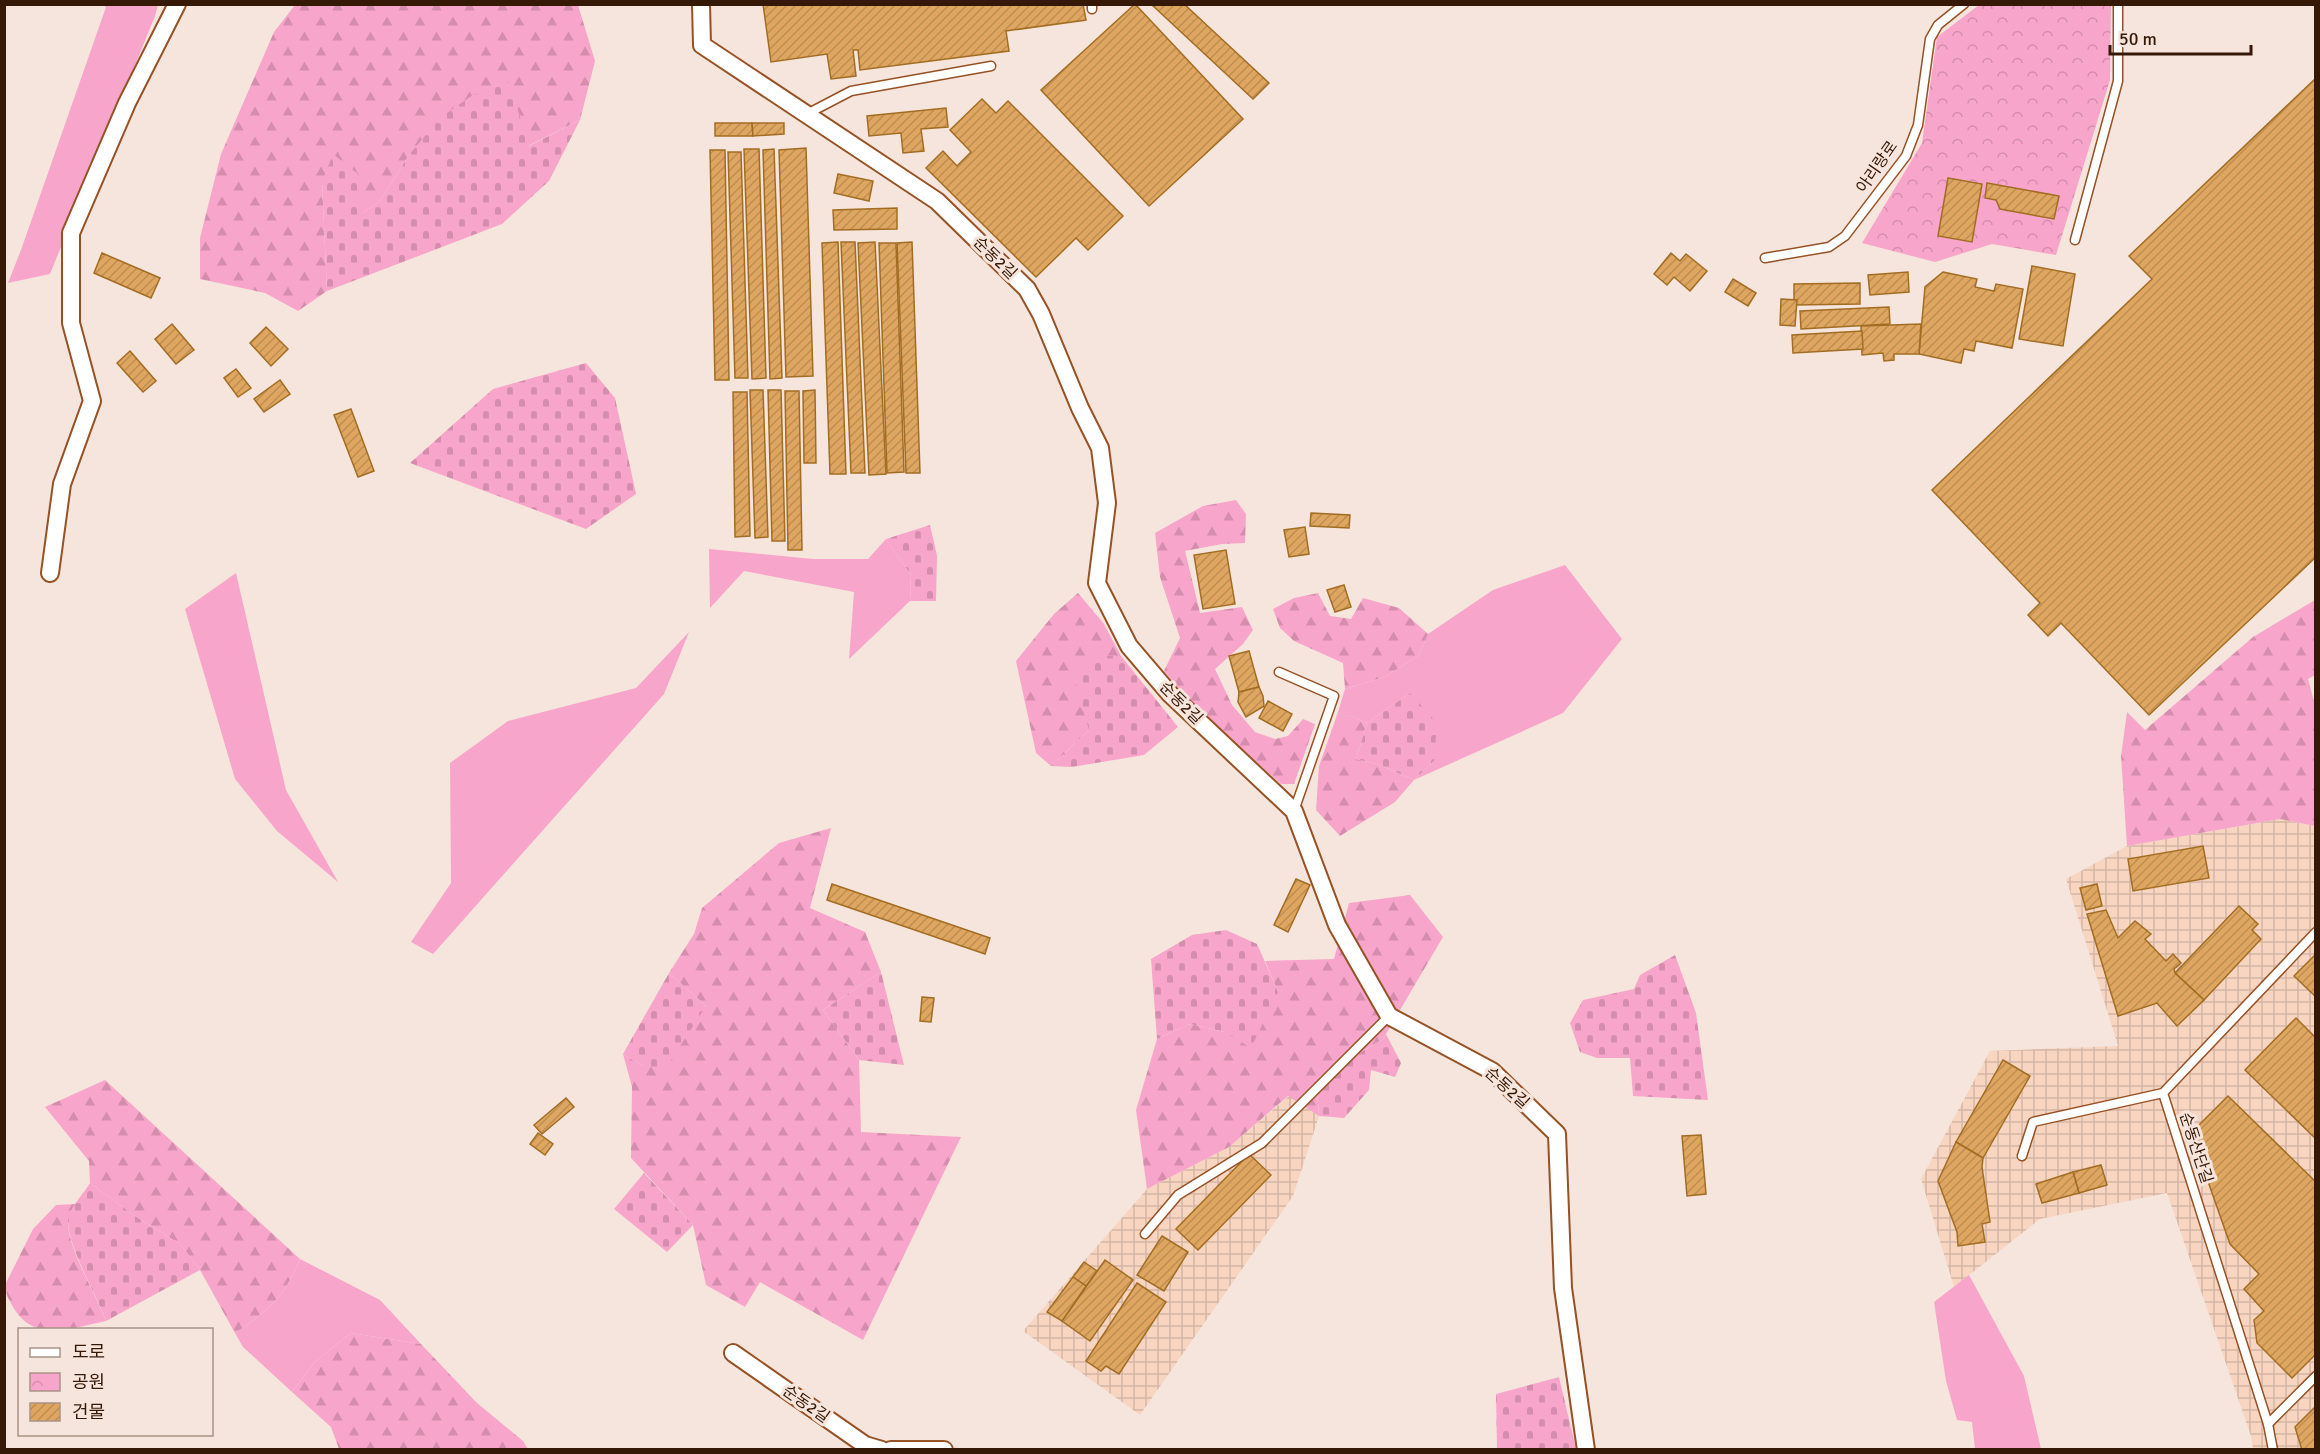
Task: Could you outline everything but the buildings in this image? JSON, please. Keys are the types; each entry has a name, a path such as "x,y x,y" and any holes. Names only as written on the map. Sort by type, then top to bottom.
{"street":[{"path":"50,573 62,484 92,401 71,323 71,233 127,103 177,4"},
{"name":"순동2길","path":"701,4 702,45 937,201 1027,289 1041,314 1080,408 1100,448 1107,503 1097,583 1129,646 1170,694 1294,811 1337,926 1389,1016 1492,1071 1557,1134 1563,1288 1586,1449"},
{"name":"순동2길","path":"733,1353 865,1445 882,1449"},
{"path":"891,1449 944,1449"}],"lane":[{"name":"아리랑로","path":"1765,258 1829,248 1845,236 1906,156 1918,125 1930,39 1938,25 1964,4"},
{"path":"2075,240 2118,81 2118,4"},
{"path":"805,115 851,91 992,66"},
{"path":"1279,672 1334,696 1294,811"},
{"path":"2022,1156 2033,1122 2163,1093 2316,933"},
{"path":"1145,1234 1178,1195 1262,1143 1389,1016"},
{"name":"순동산단길","path":"2163,1093 2268,1424 2272,1449"},
{"path":"2268,1424 2316,1376"}],"shaded area":[{"path":"2280,819 2315,826 2315,1449 2253,1449 2251,1436 2167,1193 2040,1219 1954,1287 1921,1179 1990,1051 2118,1046 2066,879 2127,846"},
{"path":"1289,1096 1319,1116 1293,1196 1140,1415 1023,1331 1147,1189 1229,1147"}],"green space":[{"path":"103,5 158,5 50,274 8,283 106,7"},
{"path":"295,5 578,5 595,61 580,120 528,146 409,155 380,201 363,213 322,182 327,291 298,311 265,293 200,279 200,238 221,154 274,32"},
{"path":"1979,5 2111,5 2110,80 2056,255 1992,244 1935,262 1862,243 1922,143 1937,37"},
{"path":"509,82 529,146 580,120 549,181 502,224 327,291 322,182 333,154 358,174 363,213 380,201 409,155 441,117 473,95"},
{"path":"586,363 615,398 636,494 586,529 410,463 493,389"},
{"path":"1236,500 1246,514 1245,543 1222,544 1185,551 1200,613 1242,607 1253,630 1243,644 1215,669 1232,705 1255,732 1275,739 1288,736 1303,719 1315,724 1294,784 1281,784 1191,703 1164,671 1180,638 1160,577 1155,533 1203,506"},
{"path":"930,525 937,556 936,601 910,601 911,575 886,539"},
{"path":"886,539 911,575 910,601 849,659 854,592 744,571 710,608 709,549 813,559 868,559"},
{"path":"1565,565 1622,639 1563,713 1414,780 1434,761 1410,693 1367,723 1351,716 1337,715 1345,689 1385,677 1419,655 1428,634 1493,590"},
{"path":"236,573 286,790 338,882 277,831 235,779 185,609"},
{"path":"1078,593 1104,624 1121,656 1091,656 1089,730 1051,766 1036,753 1016,661 1054,614"},
{"path":"1318,593 1330,616 1351,619 1363,598 1399,608 1428,634 1419,655 1385,677 1345,689 1343,663 1294,641 1280,628 1273,609 1294,598"},
{"path":"2315,600 2315,675 2308,679 2315,705 2315,826 2280,819 2127,846 2121,756 2127,712 2145,730 2253,637"},
{"path":"689,632 664,694 433,954 411,942 451,883 450,763 508,721 636,688"},
{"path":"1091,656 1121,656 1178,727 1144,755 1072,767 1051,766 1089,730 1074,678"},
{"path":"1410,693 1437,723 1434,761 1414,780 1377,764 1356,759 1367,723"},
{"path":"1337,715 1351,716 1367,723 1356,759 1377,764 1414,780 1395,802 1340,836 1316,810 1319,766"},
{"path":"831,828 810,908 865,932 881,972 823,1010 859,1060 861,1132 961,1137 863,1340 760,1282 745,1307 706,1285 693,1225 631,1158 632,1087 623,1054 643,1066 706,1006 669,973 694,934 702,908 779,843"},
{"path":"1410,895 1443,937 1383,1039 1316,1079 1319,1116 1288,1096 1229,1147 1147,1189 1136,1110 1157,1039 1190,1024 1225,1032 1278,992 1265,961 1334,959 1349,903"},
{"path":"1226,930 1257,944 1278,992 1251,1048 1225,1032 1190,1024 1157,1039 1151,959 1192,935"},
{"path":"1675,955 1696,1013 1708,1100 1633,1096 1630,1058 1597,1058 1580,1052 1570,1023 1583,1000 1634,989 1640,975"},
{"path":"881,972 904,1065 859,1060 823,1010"},
{"path":"669,973 706,1006 666,1068 643,1066 623,1054"},
{"path":"1386,1034 1401,1063 1395,1077 1371,1070 1369,1090 1344,1118 1319,1116 1316,1079 1383,1039"},
{"path":"105,1080 300,1259 288,1284 274,1302 235,1333 200,1270 180,1244 138,1218 90,1183 89,1161 45,1107"},
{"path":"644,1173 693,1225 667,1252 614,1209"},
{"path":"90,1183 138,1218 180,1244 200,1270 106,1321 76,1252 68,1225 71,1211"},
{"path":"76,1204 69,1216 68,1226 71,1239 75,1253 106,1321 72,1328 38,1328 22,1319 9,1299 5,1285 33,1229 56,1205"},
{"path":"300,1259 380,1300 421,1344 351,1333 315,1362 292,1392 243,1347 235,1333 274,1302 288,1284"},
{"path":"1969,1275 2024,1376 2041,1449 1975,1449 1972,1422 1957,1420 1946,1381 1934,1302"},
{"path":"351,1333 421,1344 477,1403 523,1441 528,1449 339,1449 331,1427 292,1392 315,1362"},
{"path":"1559,1377 1576,1449 1497,1449 1496,1394"}]}
